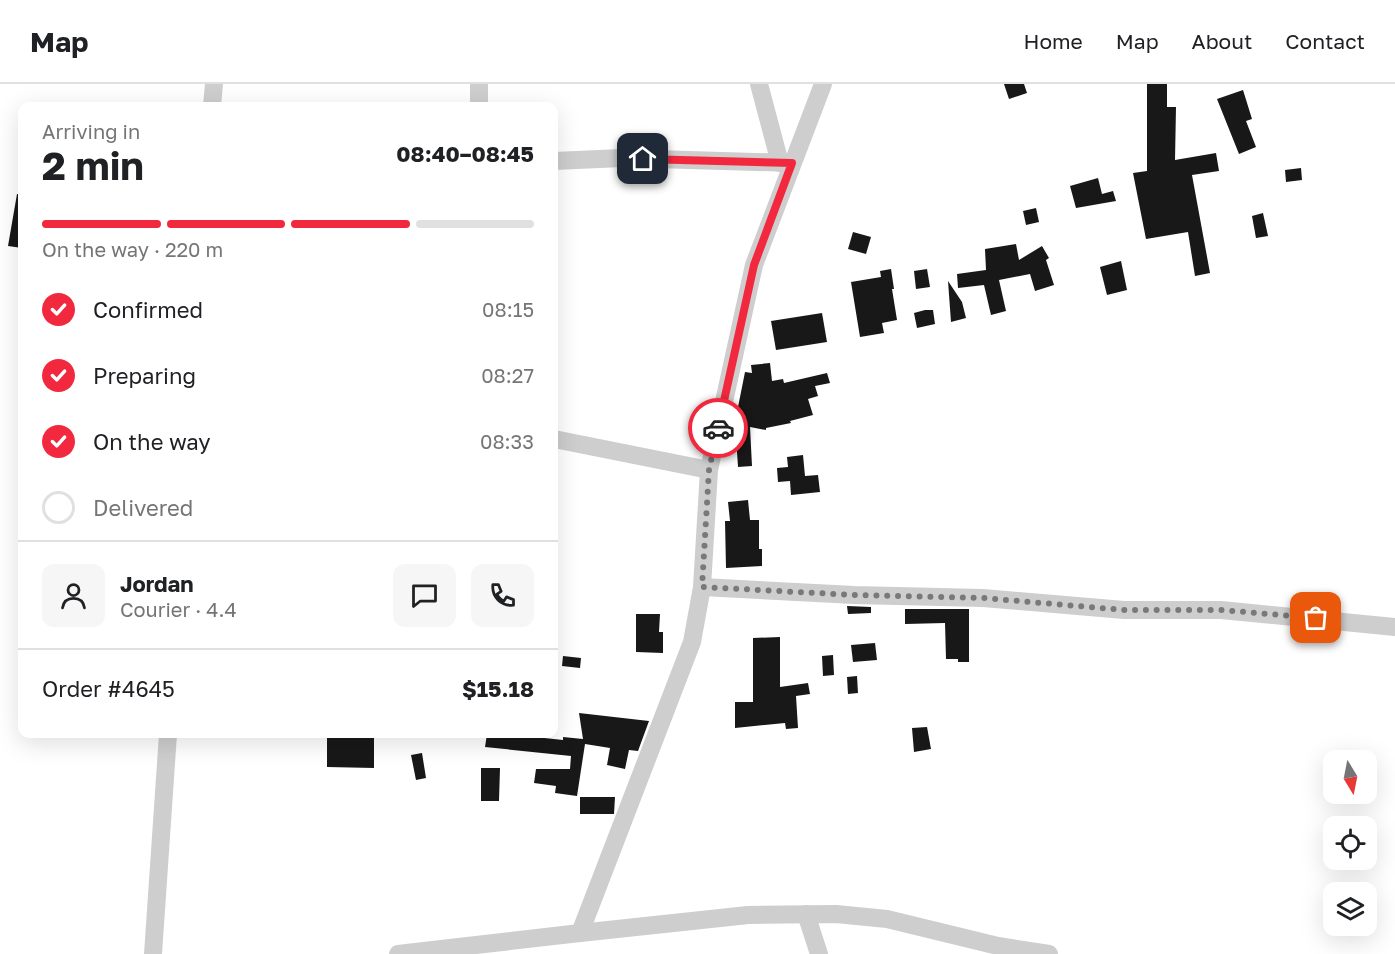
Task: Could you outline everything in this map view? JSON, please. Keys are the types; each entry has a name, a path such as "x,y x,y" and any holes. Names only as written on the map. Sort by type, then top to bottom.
{"street":[{"path":"212,102 214,84"},
{"path":"479,84 479,102"},
{"path":"759,84 786,163"},
{"path":"580,933 692,642 702,587 709,470 754,265 786,163 823,84"},
{"path":"558,161 622,158 786,163"},
{"path":"558,440 709,470"},
{"path":"702,587 854,595 983,598 1124,610 1221,610 1395,627"},
{"path":"153,954 168,738"},
{"path":"807,914 819,954"},
{"path":"398,954 748,915 807,914 857,915 887,919 998,946 1042,953"}],"building":[{"path":"1004,84 1024,84 1027,93 1009,99"},
{"path":"1147,84 1167,84 1167,107 1176,107 1175,160 1216,153 1219,171 1192,175 1210,273 1195,276 1188,232 1146,239 1133,173 1147,171"},
{"path":"1243,90 1252,119 1246,121 1256,147 1239,154 1217,99"},
{"path":"1301,168 1302,180 1286,182 1285,170"},
{"path":"1098,178 1102,194 1113,191 1116,201 1076,208 1070,186"},
{"path":"17,194 18,194 18,247 8,246"},
{"path":"1036,208 1039,222 1026,225 1023,211"},
{"path":"1263,213 1268,236 1256,238 1252,216"},
{"path":"853,232 871,237 866,254 848,249"},
{"path":"1016,244 1019,260 1042,246 1049,258 1046,260 1054,285 1035,291 1030,274 999,280 1006,311 991,315 984,285 958,288 957,274 986,270 985,249"},
{"path":"1121,261 1127,290 1107,295 1100,267"},
{"path":"891,269 897,320 882,323 884,333 860,337 851,282 881,277 880,271"},
{"path":"927,269 930,287 916,289 914,271"},
{"path":"948,281 962,302 966,318 951,322"},
{"path":"933,310 935,324 917,328 914,313"},
{"path":"822,313 827,342 776,350 771,321"},
{"path":"770,363 772,381 783,379 784,383 827,373 830,383 815,386 818,396 808,399 813,415 790,421 791,423 766,428 766,430 750,427 752,466 738,467 735,422 745,372 752,373 751,365"},
{"path":"803,455 805,476 818,475 820,492 791,495 790,481 778,482 777,468 788,467 787,457"},
{"path":"748,500 750,520 759,520 759,549 762,549 762,566 726,568 725,521 730,521 728,502"},
{"path":"847,606 871,607 871,613 848,614"},
{"path":"905,609 969,609 969,662 946,659 945,623 905,624"},
{"path":"636,614 660,614 659,632 663,632 663,653 636,652"},
{"path":"780,637 780,687 808,683 810,694 796,696 798,728 786,729 785,723 735,728 735,702 753,702 753,638"},
{"path":"875,643 877,660 853,662 851,645"},
{"path":"833,655 834,675 823,676 822,656"},
{"path":"563,656 581,658 580,668 562,666"},
{"path":"857,676 858,693 848,694 847,677"},
{"path":"579,713 649,721 638,751 629,750 625,769 607,765 610,748 585,744 577,796 555,793 556,786 534,783 536,769 570,769 571,756 485,747 486,738 583,739"},
{"path":"927,727 931,749 914,752 912,728"},
{"path":"327,738 374,738 374,768 327,767"},
{"path":"422,753 426,778 416,780 411,755"},
{"path":"481,768 500,768 499,801 481,801"},
{"path":"580,797 615,797 614,814 580,814"}],"way so far":[{"path":"718,428 709,470 702,587 854,595 983,598 1143,611 1221,610 1316,618"}],"route":[{"path":"643,159 792,163 754,265 718,428"}]}
